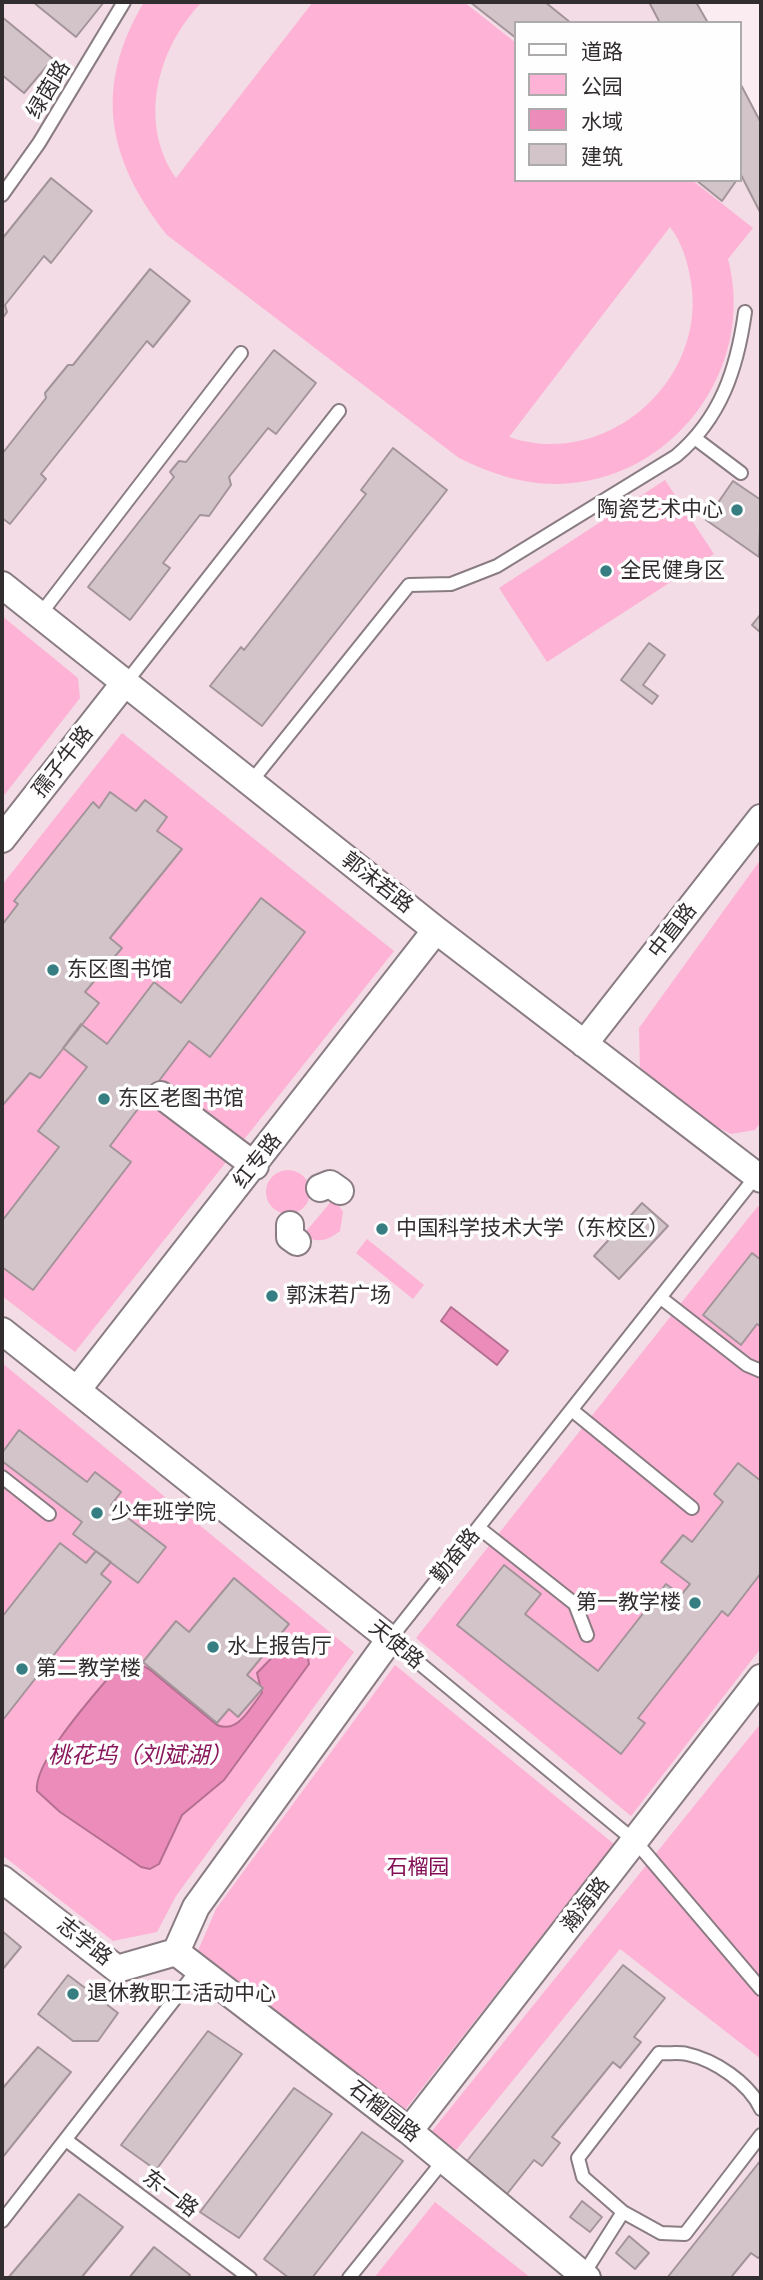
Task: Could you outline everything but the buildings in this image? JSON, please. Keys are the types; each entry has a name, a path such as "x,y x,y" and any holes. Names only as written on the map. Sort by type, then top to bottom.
{"street":[{"name":"郭沫若路","path":"2,585 123,685 436,930 760,1174"},
{"name":"孺子牛路","path":"2,839 123,685"},
{"name":"中直路","path":"584,1044 761,818"},
{"name":"红专路","path":"77,1390 255,1166 436,930"},
{"path":"161,1095 255,1166"},
{"name":"天使路","path":"2,1331 390,1639"},
{"name":"勤奋路","path":"176,1952 196,1907 390,1639"},
{"name":"瀚海路","path":"409,2131 761,1678"},
{"name":"志学路","path":"2,1879 117,1969 176,1952"},
{"name":"石榴园路","path":"176,1952 409,2131 585,2277"}],"lane":[{"name":"绿茵路","path":"2,195 39,143 124,2"},
{"path":"250,784 409,585 451,583 498,566 676,456 696,439 721,399 738,357 745,312"},
{"path":"39,616 241,353"},
{"path":"123,685 339,411"},
{"path":"696,439 741,473"},
{"name":"勤奋路","path":"390,1639 760,1174"},
{"path":"661,1298 747,1365 761,1371"},
{"path":"573,1411 692,1508"},
{"path":"2,1477 49,1514"},
{"path":"479,1528 575,1604 587,1635"},
{"name":"天使路","path":"390,1639 636,1842 761,1989"},
{"path":"2,2221 198,1969"},
{"path":"761,2109 756,2097 719,2067 687,2054 659,2053 578,2158 583,2177 624,2213 660,2233 685,2234 761,2135"},
{"name":"东一路","path":"66,2140 250,2278"},
{"path":"349,2278 443,2161"},
{"path":"585,2277 624,2213"}],"shaded area":[{"name":"中国科学技术大学（东校区）","path":"2,2 696,2 707,21 514,21 514,182 742,182 742,87 761,123 761,2278 2,2278"}],"green space":[{"path":"144,2 202,2 174,41 158,86 155,110 157,133 164,156 176,178 313,2 464,2 514,41 514,182 695,182 753,228 728,259 734,300 730,340 717,378 696,412 669,441 636,464 598,479 556,484 530,482 494,473 459,458 167,235 131,179 120,151 114,122 113,93 118,64 128,34","holes":["670,227 678,239 690,275 692,319 683,353 666,384 642,409 613,429 580,441 545,444 509,437"]},
{"name":"全民健身区","path":"665,480 714,554 547,662 499,588"},
{"path":"2,616 78,678 80,698 2,798"},
{"path":"122,733 394,951 75,1352 2,1296 2,885"},
{"path":"761,859 761,1122 755,1130 731,1134 715,1126 640,1071 639,1028"},
{"path":"288,1170 304,1176 310,1192 304,1208 288,1214 272,1208 266,1192 272,1176"},
{"path":"334,1198 343,1212 340,1231 322,1240 313,1240 303,1235"},
{"path":"758,1206 761,1209 761,1648 631,1816 416,1638"},
{"path":"367,1239 424,1285 413,1299 356,1253"},
{"path":"2,1363 354,1652 176,1896 157,1932 113,1941 2,1855"},
{"name":"石榴园","path":"395,1665 614,1844 404,2111 197,1953 216,1909"},
{"path":"761,1723 761,2059 620,1949 452,2155 432,2131"},
{"path":"435,2202 531,2278 374,2278"}],"water":[{"path":"451,1307 508,1351 497,1365 441,1321"},
{"name":"桃花坞（刘斌湖）","path":"289,1640 304,1647 309,1664 224,1780 182,1815 159,1864 150,1869 141,1867 60,1812 37,1791 38,1778 55,1746 115,1670 132,1664 149,1669 217,1725 231,1726 243,1718 262,1693 257,1673"}],"place":[{"name":"陶瓷艺术中心","path":"737,510"},
{"name":"全民健身区","path":"606,571"},
{"name":"东区图书馆","path":"53,970"},
{"name":"东区老图书馆","path":"104,1099"},
{"name":"中国科学技术大学（东校区）","path":"382,1229"},
{"name":"郭沫若广场","path":"272,1296"},
{"name":"少年班学院","path":"97,1513"},
{"name":"第一教学楼","path":"695,1603"},
{"name":"水上报告厅","path":"213,1647"},
{"name":"第二教学楼","path":"22,1669"},
{"name":"退休教职工活动中心","path":"73,1994"}]}
